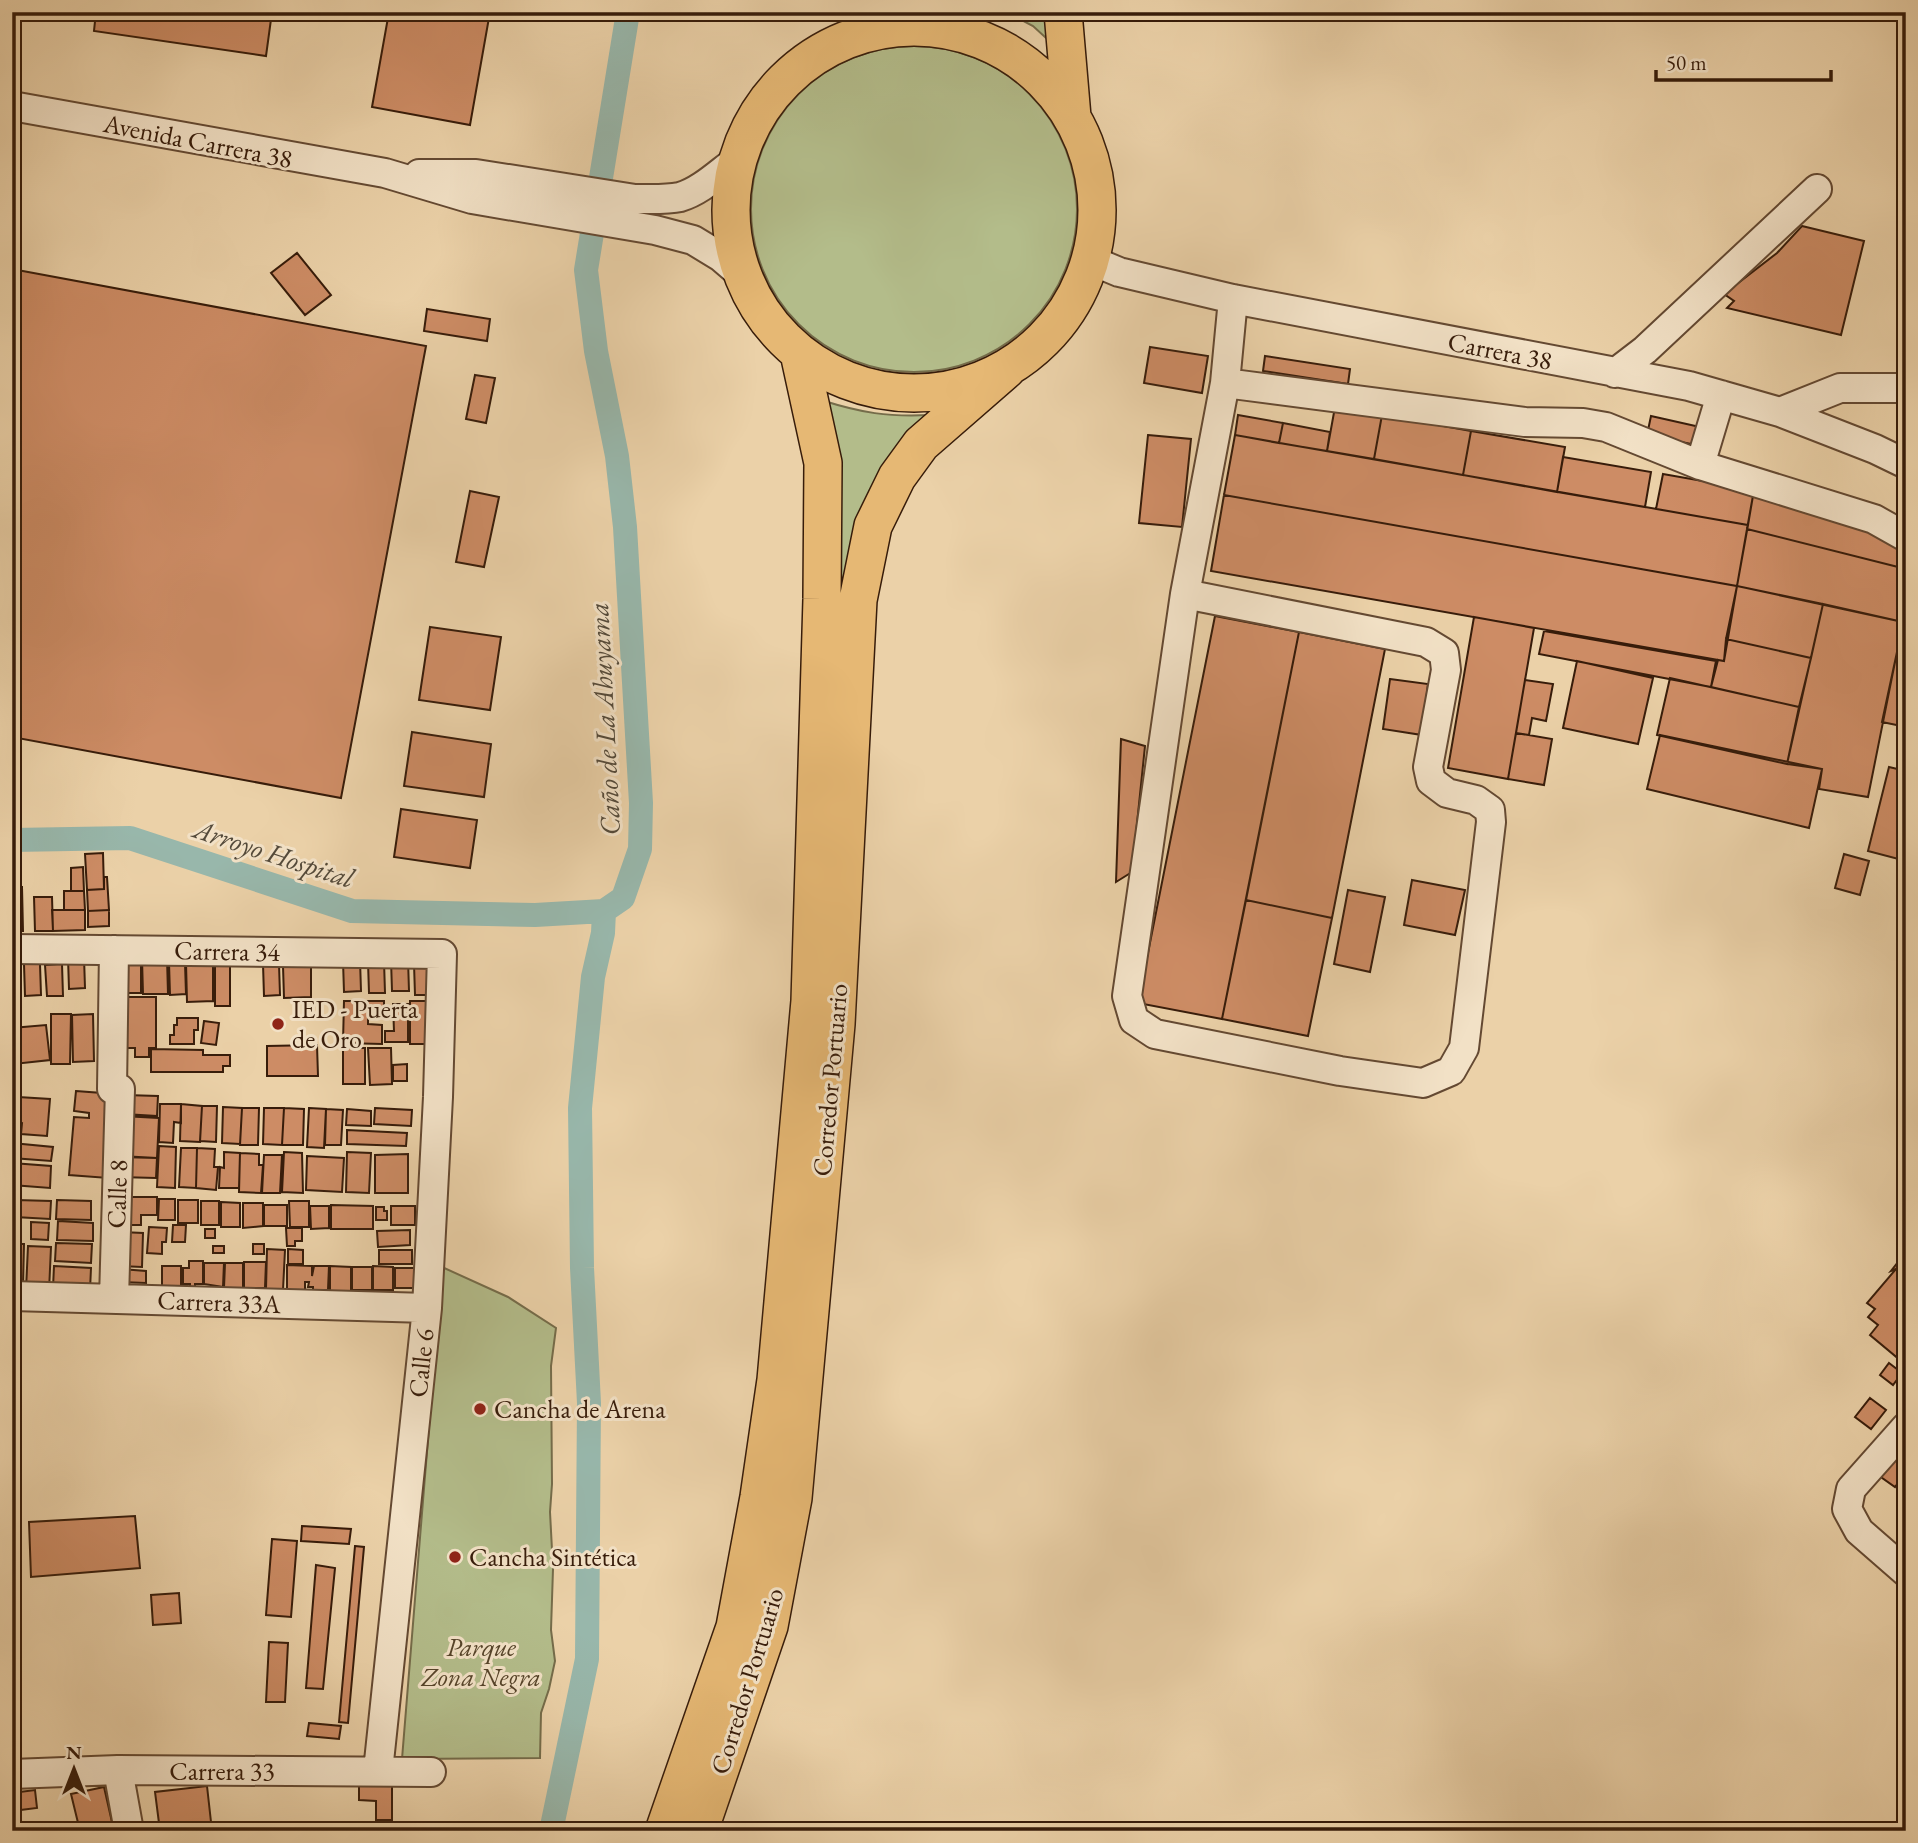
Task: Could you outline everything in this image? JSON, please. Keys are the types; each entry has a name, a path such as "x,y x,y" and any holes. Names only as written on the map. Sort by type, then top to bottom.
{"main road":[{"path":"823,51 861,35 901,27 942,29 981,40 1017,59 1048,85 1073,118 1090,158 1098,200 1095,243 1062,318 1036,346 1007,369 965,386 922,393 878,389 836,376 799,353 775,331 756,304 742,275 732,237 730,198 737,160 755,117 785,79 871,12"},
{"path":"1063,12 1073,118"},
{"name":"Corredor Portuario","path":"664,1831 735,1627 759,1497 776,1380 810,1001 822,598 823,463 799,353"},
{"name":"Corredor Portuario","path":"699,1831 769,1626 793,1499 836,1024 858,600 873,526 897,477 920,444 1007,369"}],"street":[{"name":"Avenida Carrera 38","path":"12,106 385,173 475,174 510,193 634,213 693,240 721,257 742,275"},
{"name":"Avenida Carrera 38","path":"634,213 682,196 706,183 737,160"},
{"path":"1615,373 1645,350 1817,189"},
{"name":"Carrera 38","path":"1088,259 1119,272 1233,299 1689,386 1780,412 1906,464"},
{"path":"1185,594 1426,642 1444,653 1446,670 1428,767 1431,781 1447,793 1476,800 1490,810 1491,822 1464,1048 1451,1071 1423,1083 1340,1071 1155,1034 1134,1020 1127,996 1185,594 1225,383 1233,299"},
{"path":"1225,383 1525,422 1606,426 1700,465 1874,519 1906,537"},
{"path":"1780,412 1840,388 1906,388"},
{"path":"1700,465 1721,395"},
{"name":"Carrera 34","path":"12,950 442,954"},
{"name":"Calle 8","path":"114,950 114,1299"},
{"name":"Calle 6","path":"378,1772 427,1308 442,954"},
{"name":"Carrera 33A","path":"12,1296 427,1308"},
{"path":"1906,1427 1850,1489 1847,1509 1858,1531 1906,1572"},
{"path":"118,1770 129,1831"},
{"name":"Carrera 33","path":"12,1774 118,1770 431,1772"}],"green space":[{"path":"1006,12 1053,12 1057,48 1033,26"},
{"path":"898,46 930,46 977,58 1005,73 1030,93 1050,118 1065,146 1074,177 1077,209 1074,241 1065,272 1050,300 1030,325 1005,345 977,360 930,372 898,372 867,365 837,353 810,335 788,313 770,286 758,256 751,225 751,193 758,162 770,132 788,105 810,83 837,65 867,53"},
{"path":"821,400 875,413 930,415 850,577 838,578"},
{"name":"Parque Zona Negra","path":"442,1267 508,1297 556,1328 551,1366 550,1512 553,1569 551,1630 555,1661 541,1713 540,1758 402,1759"}],"building":[{"path":"96,12 272,12 266,56 94,31"},
{"path":"389,12 490,12 470,125 372,107"},
{"path":"1802,226 1864,241 1841,335 1727,308 1734,301 1724,294 1777,253"},
{"path":"297,253 331,295 305,315 271,273"},
{"path":"12,269 426,346 341,798 12,737"},
{"path":"427,309 490,319 487,341 424,331"},
{"path":"1150,347 1208,356 1202,393 1144,383"},
{"path":"1265,356 1350,369 1348,384 1263,371"},
{"path":"475,375 495,378 486,423 466,419"},
{"path":"1335,407 1382,415 1374,459 1327,451"},
{"path":"1238,415 1283,423 1279,443 1235,435"},
{"path":"1382,415 1471,431 1463,475 1374,459"},
{"path":"1651,416 1700,427 1696,445 1647,435"},
{"path":"1283,423 1330,432 1327,451 1279,443"},
{"path":"1471,431 1565,447 1557,492 1463,475"},
{"path":"1148,435 1191,439 1182,527 1139,523"},
{"path":"1235,435 1748,525 1737,586 1224,495"},
{"path":"1563,457 1651,472 1645,507 1557,492"},
{"path":"1663,474 1754,490 1748,525 1656,509"},
{"path":"1754,490 1906,545 1906,569 1747,529"},
{"path":"470,491 499,497 484,567 456,562"},
{"path":"1224,495 1737,586 1724,661 1211,571"},
{"path":"1747,529 1906,569 1906,610 1903,622 1737,586"},
{"path":"1737,586 1823,604 1811,658 1726,639"},
{"path":"1823,604 1903,622 1868,797 1819,789 1822,769 1787,764"},
{"path":"1906,610 1906,727 1882,722"},
{"path":"1215,616 1299,632 1222,1019 1138,1003"},
{"path":"1474,617 1534,628 1508,779 1448,768"},
{"path":"430,627 501,637 490,710 419,700"},
{"path":"1544,631 1716,661 1711,687 1539,654"},
{"path":"1299,632 1385,649 1332,918 1246,900"},
{"path":"1726,639 1811,658 1799,707 1711,687 1718,660 1724,661"},
{"path":"1577,661 1653,678 1638,744 1563,728"},
{"path":"1670,678 1799,707 1787,764 1657,735"},
{"path":"1390,679 1428,684 1422,735 1383,729"},
{"path":"1525,680 1553,684 1546,721 1532,718 1529,735 1516,733"},
{"path":"412,732 491,744 484,797 404,786"},
{"path":"1516,733 1552,739 1544,785 1508,779"},
{"path":"1660,735 1822,769 1809,828 1647,789"},
{"path":"1121,739 1145,746 1132,872 1116,882"},
{"path":"1889,767 1906,771 1906,861 1868,851"},
{"path":"401,809 477,820 470,868 394,857"},
{"path":"103,853 104,889 87,890 85,854"},
{"path":"1844,854 1869,861 1860,895 1835,888"},
{"path":"83,867 84,891 71,891 71,868"},
{"path":"104,877 107,877 109,910 88,911 87,890 104,889"},
{"path":"1412,880 1465,890 1455,935 1404,925"},
{"path":"12,887 22,887 23,931 12,931"},
{"path":"1348,890 1385,897 1370,972 1334,964"},
{"path":"64,891 84,891 85,910 64,910"},
{"path":"34,897 52,897 53,931 35,931"},
{"path":"1246,900 1332,918 1308,1036 1222,1019"},
{"path":"52,910 85,910 85,930 53,931"},
{"path":"109,910 109,926 88,927 88,911"},
{"path":"84,957 85,988 69,989 68,958"},
{"path":"125,958 141,958 141,993 126,993"},
{"path":"167,958 168,994 143,994 142,959"},
{"path":"408,959 409,991 392,991 391,960"},
{"path":"360,960 361,991 344,992 343,961"},
{"path":"384,961 385,993 369,993 368,962"},
{"path":"213,962 213,1001 187,1002 186,963"},
{"path":"215,962 230,962 230,1006 215,1006"},
{"path":"169,963 185,963 186,994 170,995"},
{"path":"431,963 431,995 415,995 414,964"},
{"path":"24,964 40,964 41,995 25,996"},
{"path":"62,964 63,996 47,996 45,965"},
{"path":"263,964 279,964 280,995 264,996"},
{"path":"311,965 311,997 284,998 283,966"},
{"path":"125,997 156,997 156,1048 149,1048 149,1057 135,1057 135,1048 125,1048"},
{"path":"12,999 16,999 19,1020 12,1021"},
{"path":"344,1001 384,1001 384,1018 368,1017 368,1024 382,1025 382,1044 343,1043"},
{"path":"410,1001 432,1001 433,1044 410,1044"},
{"path":"393,1004 408,1004 408,1042 385,1042 385,1031 394,1031"},
{"path":"51,1014 71,1014 70,1064 51,1064"},
{"path":"93,1014 94,1061 73,1062 72,1015"},
{"path":"177,1018 198,1018 198,1030 194,1030 194,1044 170,1044 170,1035 174,1035"},
{"path":"204,1021 219,1023 216,1045 201,1043"},
{"path":"46,1025 50,1060 14,1064 12,1028"},
{"path":"317,1045 318,1076 267,1076 267,1046"},
{"path":"343,1048 365,1048 365,1084 343,1084"},
{"path":"368,1048 391,1048 392,1084 370,1085"},
{"path":"151,1049 203,1050 203,1055 230,1055 230,1066 223,1066 223,1072 151,1072"},
{"path":"407,1064 407,1081 393,1081 393,1065"},
{"path":"76,1091 115,1094 108,1178 69,1175 74,1117 89,1118 89,1113 74,1111"},
{"path":"125,1095 158,1096 157,1116 124,1114"},
{"path":"18,1097 50,1099 47,1136 21,1134 22,1123 16,1122"},
{"path":"160,1104 181,1104 181,1123 174,1122 173,1143 159,1142"},
{"path":"181,1104 202,1106 200,1142 180,1141"},
{"path":"202,1106 217,1106 216,1142 200,1141"},
{"path":"223,1107 242,1108 240,1144 222,1143"},
{"path":"242,1108 259,1108 258,1145 240,1145"},
{"path":"264,1108 284,1108 282,1145 263,1144"},
{"path":"284,1108 304,1109 303,1145 282,1145"},
{"path":"309,1108 326,1109 324,1148 307,1147"},
{"path":"375,1108 412,1110 411,1126 374,1124"},
{"path":"326,1109 343,1110 341,1145 325,1145"},
{"path":"347,1109 371,1111 371,1126 346,1125"},
{"path":"122,1116 159,1118 157,1158 120,1156"},
{"path":"347,1130 407,1133 406,1146 347,1144"},
{"path":"12,1143 53,1147 51,1161 12,1158"},
{"path":"159,1146 176,1147 175,1188 157,1187"},
{"path":"181,1148 197,1148 196,1188 179,1187"},
{"path":"197,1148 215,1149 214,1167 218,1167 216,1190 196,1188"},
{"path":"224,1152 240,1153 239,1188 219,1188 220,1167 224,1168"},
{"path":"284,1152 302,1153 303,1193 282,1192"},
{"path":"347,1152 371,1153 369,1193 346,1192"},
{"path":"240,1153 259,1154 259,1165 263,1165 261,1193 239,1192"},
{"path":"408,1154 408,1193 375,1193 375,1155"},
{"path":"264,1155 282,1155 280,1193 262,1193"},
{"path":"307,1156 344,1158 342,1192 306,1190"},
{"path":"120,1157 157,1158 156,1178 119,1177"},
{"path":"12,1163 51,1166 50,1188 12,1185"},
{"path":"119,1197 157,1197 157,1215 141,1215 141,1225 126,1225"},
{"path":"159,1199 175,1199 175,1220 158,1220"},
{"path":"16,1200 51,1201 50,1219 15,1217"},
{"path":"57,1200 91,1201 91,1220 56,1219"},
{"path":"178,1200 198,1200 198,1223 178,1223"},
{"path":"201,1201 219,1201 219,1225 201,1225"},
{"path":"289,1201 309,1201 309,1227 290,1227"},
{"path":"221,1202 240,1203 240,1227 221,1227"},
{"path":"243,1203 263,1203 263,1226 243,1228"},
{"path":"264,1205 287,1205 287,1226 264,1226"},
{"path":"331,1205 373,1206 373,1229 331,1229"},
{"path":"310,1206 329,1206 329,1228 311,1229"},
{"path":"391,1206 415,1206 415,1225 391,1225"},
{"path":"376,1207 384,1207 387,1220 376,1220"},
{"path":"58,1221 93,1223 93,1241 57,1240"},
{"path":"31,1222 49,1223 48,1240 31,1239"},
{"path":"173,1225 186,1225 185,1242 172,1242"},
{"path":"149,1227 167,1228 166,1242 162,1242 162,1254 147,1253"},
{"path":"286,1228 302,1228 302,1241 295,1241 295,1246 287,1246"},
{"path":"205,1229 215,1229 215,1238 205,1238"},
{"path":"410,1230 410,1245 378,1247 377,1231"},
{"path":"121,1232 143,1233 142,1267 120,1266"},
{"path":"56,1243 92,1244 91,1263 55,1261"},
{"path":"12,1244 24,1244 23,1286 12,1285"},
{"path":"253,1244 264,1244 264,1254 253,1254"},
{"path":"28,1246 51,1247 49,1291 26,1290"},
{"path":"213,1246 224,1246 224,1253 213,1253"},
{"path":"267,1249 285,1250 283,1290 266,1289"},
{"path":"288,1249 303,1250 303,1264 288,1264"},
{"path":"379,1250 412,1250 412,1264 379,1264"},
{"path":"1906,1252 1906,1277 1896,1269 1891,1271"},
{"path":"189,1261 203,1261 203,1284 195,1284 195,1289 190,1289 190,1284 183,1284 183,1268 189,1268"},
{"path":"244,1262 266,1262 265,1288 244,1288"},
{"path":"204,1263 224,1263 223,1287 204,1284"},
{"path":"225,1263 243,1263 243,1288 224,1288"},
{"path":"287,1265 312,1266 312,1276 314,1266 329,1266 328,1290 313,1290 313,1287 308,1287 309,1282 305,1282 305,1291 287,1291"},
{"path":"54,1266 91,1268 90,1290 53,1288"},
{"path":"162,1266 181,1266 181,1289 162,1288"},
{"path":"330,1266 351,1267 351,1291 330,1291"},
{"path":"373,1266 393,1267 393,1290 373,1290"},
{"path":"352,1267 372,1267 372,1290 352,1290"},
{"path":"395,1268 415,1268 415,1288 395,1288"},
{"path":"121,1269 146,1271 146,1283 121,1282"},
{"path":"1896,1269 1906,1277 1906,1365 1870,1335 1878,1325 1868,1317 1875,1309 1867,1303"},
{"path":"1889,1363 1902,1373 1893,1385 1880,1375"},
{"path":"1870,1398 1886,1410 1871,1429 1855,1417"},
{"path":"1894,1454 1906,1463 1906,1472 1895,1487 1878,1475"},
{"path":"135,1516 140,1568 31,1577 29,1522"},
{"path":"302,1526 351,1529 349,1544 301,1541"},
{"path":"272,1539 297,1541 291,1617 266,1615"},
{"path":"355,1546 364,1547 348,1723 339,1722"},
{"path":"316,1565 335,1568 323,1689 306,1688"},
{"path":"179,1593 181,1623 153,1625 151,1595"},
{"path":"269,1642 288,1643 285,1702 266,1702"},
{"path":"309,1723 341,1726 339,1739 307,1736"},
{"path":"359,1784 392,1784 392,1820 376,1820 376,1801 359,1800"},
{"path":"207,1786 212,1831 160,1831 155,1792"},
{"path":"104,1787 114,1831 80,1831 71,1794"},
{"path":"35,1790 37,1808 12,1811 12,1793"},
{"path":"48,1825 49,1831 19,1831"}],"waterway":[{"name":"Caño de La Ahuyama","path":"551,1831 587,1659 589,1403 582,1268 580,1108 593,977 603,933 604,911 623,898 640,849 641,803 625,527 617,456 596,351 586,270 628,12"},
{"name":"Arroyo Hospital","path":"12,840 130,838 352,911 535,915 604,911"}],"place":[{"name":"IED - Puerta de Oro","path":"278,1024"},
{"name":"Cancha de Arena","path":"480,1409"},
{"name":"Cancha Sintética","path":"455,1557"}]}
